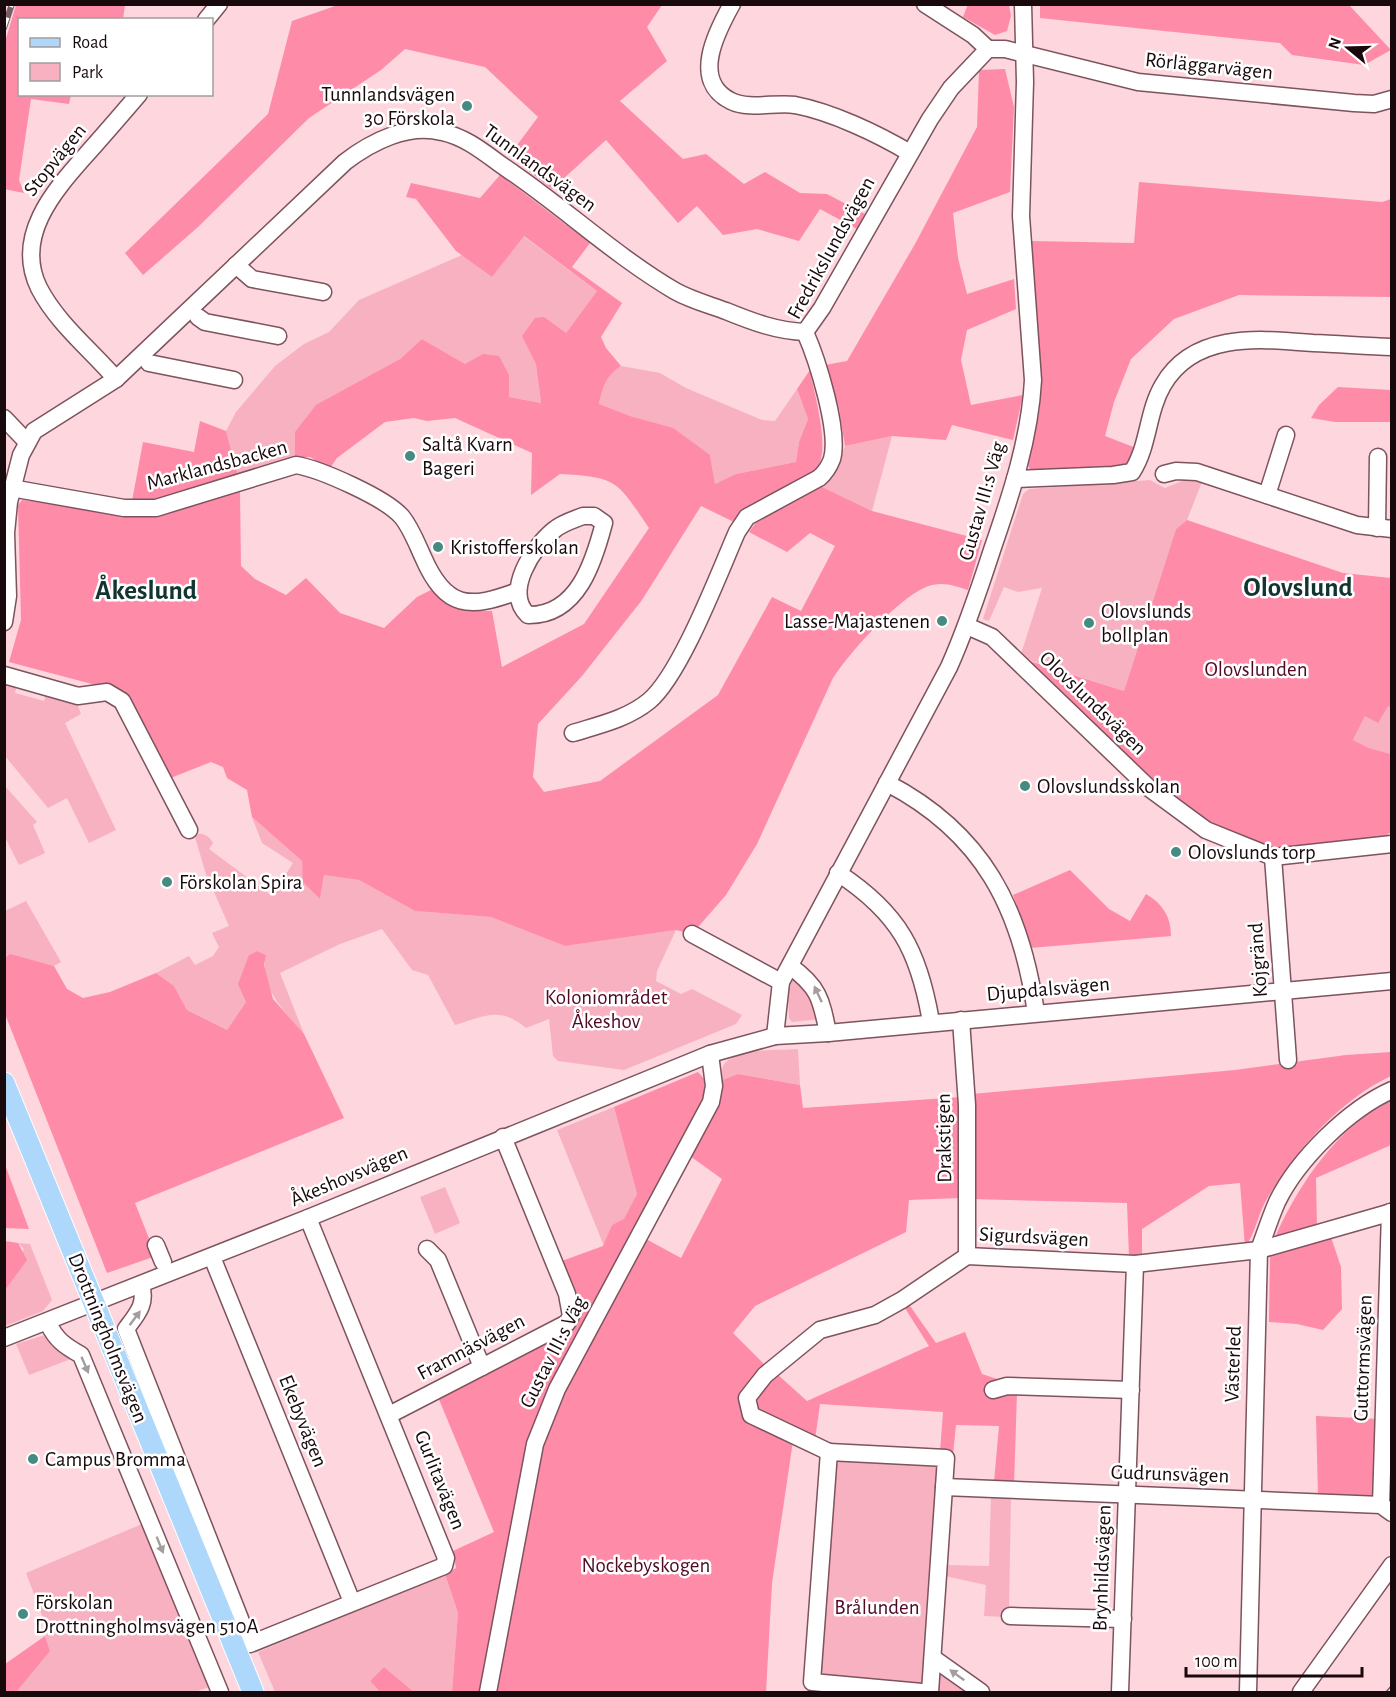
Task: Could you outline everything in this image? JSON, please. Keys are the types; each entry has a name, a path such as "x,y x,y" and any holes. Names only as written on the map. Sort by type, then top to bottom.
{"main road":[{"name":"Drottningholmsvägen","path":"4,1083 96,1303 253,1692"},
{"name":"Drottningholmsvägen","path":"4,1120 96,1303 239,1692"}],"street":[{"path":"208,18 219,4"},
{"path":"732,4 714,39 708,65 717,88 731,102 796,105 891,142 910,153"},
{"path":"925,4 973,35 988,49 1005,49 1024,54"},
{"name":"Gustav III:s Väg","path":"775,1036 781,982 949,667 967,626 1015,479 1032,405 1033,380 1021,216 1023,4"},
{"name":"Fredrikslundsvägen","path":"573,733 629,715 650,700 675,666 737,532 747,517 819,478 827,471 832,458 831,422 815,354 805,332 822,308 910,153 951,88 988,49"},
{"name":"Rörläggarvägen","path":"1024,54 1138,82 1354,103 1374,104 1392,99"},
{"name":"Stopvägen","path":"116,379 64,323 40,290 32,271 31,248 40,214 52,194 138,96"},
{"name":"Tunnlandsvägen","path":"4,622 8,596 6,533 11,488 27,442 34,431 116,379 345,162 369,143 415,132 441,131 474,145 543,194 619,255 678,292 760,324 785,331 805,332"},
{"path":"236,265 252,279 323,292"},
{"path":"198,317 205,322 278,336"},
{"path":"1015,479 1113,476 1132,472 1139,462 1152,408 1164,383 1187,360 1214,346 1249,339 1392,347"},
{"path":"149,363 234,380"},
{"path":"4,418 27,442"},
{"path":"1267,495 1286,435"},
{"path":"1164,474 1176,471 1197,472 1357,525 1384,529 1378,457"},
{"name":"Marklandsbacken","path":"11,488 124,508 156,508 296,465 314,468 388,506 402,517 429,571 441,587 455,598 466,604 482,603 518,591"},
{"path":"583,516 594,516 604,523 595,558 581,587 553,610 528,615 521,609 518,591 521,576 530,559 552,531 563,523 583,516"},
{"name":"Olovslundsvägen","path":"967,626 992,637 1149,788 1177,811 1206,830 1273,857 1392,844"},
{"path":"4,675 78,696 107,692 122,701 189,830"},
{"path":"887,783 920,800 942,818 973,849 990,873 1008,906 1023,947 1036,1013"},
{"name":"Kojgränd","path":"1273,857 1288,1060"},
{"path":"838,873 867,892 900,927 917,960 931,1022"},
{"path":"692,934 781,982"},
{"path":"790,966 814,985 822,1001 828,1033"},
{"name":"Djupdalsvägen","path":"710,1054 775,1036 1392,981"},
{"name":"Drakstigen","path":"961,1020 967,1105 967,1256"},
{"name":"Gustav III:s Väg","path":"488,1692 535,1444 543,1419 711,1102 714,1086 710,1054"},
{"name":"Åkeshovsvägen","path":"4,1338 48,1323 710,1054"},
{"name":"Västerled","path":"1248,1692 1259,1250 1278,1201 1310,1156 1342,1121 1392,1090"},
{"name":"Framnäsvägen","path":"389,1415 567,1323 571,1316 567,1294 503,1137"},
{"name":"Sigurdsvägen","path":"829,1452 751,1414 747,1398 765,1375 802,1342 820,1330 875,1315 902,1300 967,1256 1135,1264 1259,1250 1391,1212"},
{"name":"Guttormsvägen","path":"1386,1509 1391,1212"},
{"name":"Gurlitavägen","path":"250,1644 444,1566 446,1558 308,1218"},
{"path":"156,1245 163,1262"},
{"path":"427,1249 438,1260 482,1367"},
{"name":"Ekebyvägen","path":"212,1257 352,1602"},
{"name":"Brynhildsvägen","path":"1120,1692 1135,1264"},
{"name":"Drottningholmsvägen","path":"141,1285 144,1295 143,1307 126,1329 250,1644"},
{"name":"Drottningholmsvägen","path":"48,1323 63,1346 81,1355 220,1692"},
{"path":"993,1390 1007,1386 1131,1390"},
{"path":"922,1692 812,1687 829,1452 946,1458 930,1692"},
{"name":"Gudrunsvägen","path":"944,1487 1251,1500 1386,1509"},
{"path":"1301,1692 1392,1565"},
{"path":"1010,1616 1123,1619"},
{"path":"933,1658 981,1692"}],"green space":[{"path":"968,4 1009,5 1011,16 1007,31 995,35 963,17"},
{"path":"1040,4 1349,5 1391,50 1364,65 1292,55 1280,43 1040,18"},
{"path":"16,5 125,5 123,18 18,18 18,96 71,96 69,104 31,99 19,180 24,193 4,189 5,42"},
{"path":"338,5 662,5 647,27 667,61 620,101 683,159 706,154 744,184 765,172 800,193 827,194 865,214 857,229 820,209 799,241 757,229 723,235 697,206 678,223 606,140 552,189 509,156 538,117 485,67 405,49 381,70 309,118 198,227 143,275 125,253 268,114 292,21"},
{"path":"1005,69 1014,107 1010,192 953,213 958,258 967,294 1014,279 1016,309 967,330 961,360 971,405 1023,395 1013,440 952,425 946,440 892,436 845,446 839,408 825,365 847,361 915,244 977,127 979,70"},
{"path":"500,175 590,243 572,267 622,303 601,337 606,348 621,366 606,382 599,404 633,417 673,428 710,455 715,484 736,474 796,462 799,442 808,419 797,389 810,370 822,433 821,457 818,466 798,484 751,506 734,522 701,506 642,600 582,676 538,724 533,777 544,792 600,781 718,695 772,597 801,611 835,546 810,533 787,552 749,532 757,521 820,486 872,511 982,540 968,590 942,584 920,590 877,625 839,669 757,844 726,895 692,934 676,930 565,946 491,917 415,911 359,880 324,875 320,899 303,882 302,861 252,817 247,790 227,778 223,767 211,762 168,779 107,688 9,662 21,620 18,505 22,500 157,512 240,492 241,566 255,579 286,595 306,578 340,613 384,628 417,597 433,589 460,607 492,611 502,667 584,624 649,528 630,500 614,484 594,477 560,474 531,495 532,453 455,418 427,421 414,418 385,422 337,458 330,468 310,457 295,458 295,432 316,405 400,359 422,339 465,364 483,354 499,356 509,375 509,397 541,403 536,364 522,336 535,318 544,317 566,333 597,291 524,236 492,277 456,251 416,199 406,197 411,183 480,198"},
{"path":"1139,182 1382,202 1391,199 1391,297 1239,295 1174,319 1131,359 1114,402 1105,436 1136,448 1132,472 1030,470 1027,462 1040,407 1041,381 1031,241 1134,243"},
{"path":"523,236 597,291 566,333 523,336 536,364 541,403 509,397 509,375 483,355 465,364 422,339 400,359 363,380 295,458 238,475 226,431 236,412 275,366 304,344 329,332 359,300 462,255 492,277"},
{"path":"621,366 660,373 686,388 762,420 775,421 797,389 808,419 799,442 796,462 736,474 715,484 710,455 633,417 599,404 606,382"},
{"path":"1338,387 1391,390 1391,422 1335,422 1311,418 1319,405"},
{"path":"200,421 226,431 238,475 156,500 132,501 143,442 194,452"},
{"path":"892,436 872,511 820,486 838,464 845,446"},
{"name":"Olovslunds bollplan","path":"1189,478 1203,479 1187,520 1176,529 1124,691 1020,657 1042,588 1018,592 1004,587 989,621 983,619 1023,494 1029,489 1150,480 1165,488"},
{"name":"Olovslunden","path":"1187,520 1343,573 1391,578 1391,708 1388,706 1378,723 1365,716 1353,740 1369,748 1391,754 1391,832 1377,843 1274,849 1209,825 1181,807 1020,658 1124,691 1176,529"},
{"path":"4,682 17,684 15,693 44,701 47,692 76,701 81,714 65,723 116,830 89,843 67,798 48,808 5,756"},
{"path":"1388,705 1391,708 1391,754 1369,748 1353,740 1365,716"},
{"path":"4,785 37,822 33,825 45,853 19,865 5,837"},
{"name":"Koloniområdet Åkeshov","path":"252,817 302,861 304,882 320,899 324,875 359,880 415,911 491,917 565,946 676,930 657,971 656,981 681,994 692,989 742,1015 736,1024 624,1070 558,1061 553,1056 549,1019 526,1028 508,1017 492,1015 455,1025 428,975 412,970 382,929 340,944 280,973 304,1034 269,988 265,966 266,955 257,951 249,955 246,1002 227,1030 187,1010 174,986 156,973 189,956 195,965 213,956 219,947 212,933 229,926 206,874 194,834 207,836 213,843 209,849 272,896 293,863 262,843"},
{"path":"1070,870 1109,909 1130,921 1146,894 1165,912 1171,936 1030,948 1013,895"},
{"path":"26,901 61,962 54,966 10,955 5,958 5,911"},
{"path":"257,951 266,955 264,965 273,999 304,1034 344,1118 135,1203 156,1256 107,1273 5,1014 5,958 10,954 54,966 67,989 83,998 110,992 156,973 174,986 187,1010 227,1030 246,1002 238,984 249,955"},
{"path":"793,979 802,980 821,1019 792,1022 789,1018 788,992"},
{"path":"798,1049 800,1085 738,1074 722,1080 723,1066 733,1057 751,1052"},
{"path":"1391,1052 1391,1076 1354,1098 1306,1144 1268,1197 1245,1247 1240,1183 1209,1186 1142,1229 1142,1259 1129,1257 1127,1203 972,1199 972,1094 1235,1070 1346,1055"},
{"path":"698,1072 705,1080 704,1100 552,1382 480,1692 452,1692 458,1613 445,1574 456,1568 453,1551 494,1532 438,1397 573,1325 559,1262 603,1246 612,1225 624,1219 637,1194 614,1107"},
{"name":"Nockebyskogen","path":"738,1074 800,1085 803,1108 961,1097 960,1198 909,1200 906,1232 755,1306 733,1333 766,1366 750,1383 743,1395 741,1409 744,1418 793,1441 772,1583 766,1692 492,1692 548,1421 646,1239 681,1258 722,1179 690,1156 722,1080"},
{"path":"1391,1100 1391,1145 1316,1178 1317,1228 1279,1241 1276,1235 1286,1215 1309,1176 1323,1158 1354,1125"},
{"path":"614,1107 637,1194 624,1220 612,1225 604,1246 557,1130"},
{"path":"4,1162 29,1229 5,1228"},
{"path":"445,1187 460,1223 435,1234 420,1197"},
{"path":"1331,1237 1341,1267 1342,1309 1323,1330 1297,1324 1269,1322 1270,1255"},
{"path":"5,1241 18,1243 27,1260 5,1290"},
{"path":"18,1243 30,1244 52,1300 43,1311 5,1326 5,1290 24,1249"},
{"path":"908,1303 936,1343 965,1332 982,1374 1003,1381 1017,1392 1014,1485 994,1482 999,1426 956,1425 953,1455 940,1452 943,1412 820,1404 815,1440 759,1412 759,1395 777,1374 807,1401 929,1346 903,1305"},
{"path":"48,1334 76,1357 29,1375 16,1344"},
{"path":"1316,1416 1378,1419 1374,1498 1318,1496"},
{"name":"Brålunden","path":"840,1459 936,1465 939,1468 924,1684 824,1677 821,1669 835,1464"},
{"path":"991,1496 1011,1497 1009,1608 1005,1617 984,1616 986,1585 945,1576 946,1565 989,1566"},
{"path":"142,1524 209,1687 195,1692 20,1692 18,1690 50,1651 45,1636 48,1631 26,1573"},
{"path":"445,1574 458,1613 452,1692 414,1692 384,1667 370,1681 380,1692 275,1692 258,1652"},
{"path":"45,1636 50,1651 18,1690 20,1692 5,1692 5,1664"},
{"path":"933,1658 982,1692 930,1692"},
{"path":"384,1667 414,1692 380,1692 370,1681"}],"tram line":[{"path":"1386,1692 1392,1685"}],"railway":[{"path":"4,28 12,4"}],"place":[{"name":"Tunnlandsvägen 30 Förskola","path":"467,106"},
{"name":"Saltå Kvarn Bageri","path":"410,456"},
{"name":"Kristofferskolan","path":"438,547"},
{"name":"Lasse-Majastenen","path":"942,621"},
{"name":"Olovslunds bollplan","path":"1089,623"},
{"name":"Olovslundsskolan","path":"1025,786"},
{"name":"Olovslunds torp","path":"1176,852"},
{"name":"Förskolan Spira","path":"167,882"},
{"name":"Campus Bromma","path":"33,1459"},
{"name":"Förskolan Drottningholmsvägen 510A","path":"23,1614"}],"district":[{"name":"Olovslund","path":"1298,587"},
{"name":"Åkeslund","path":"146,590"}]}
